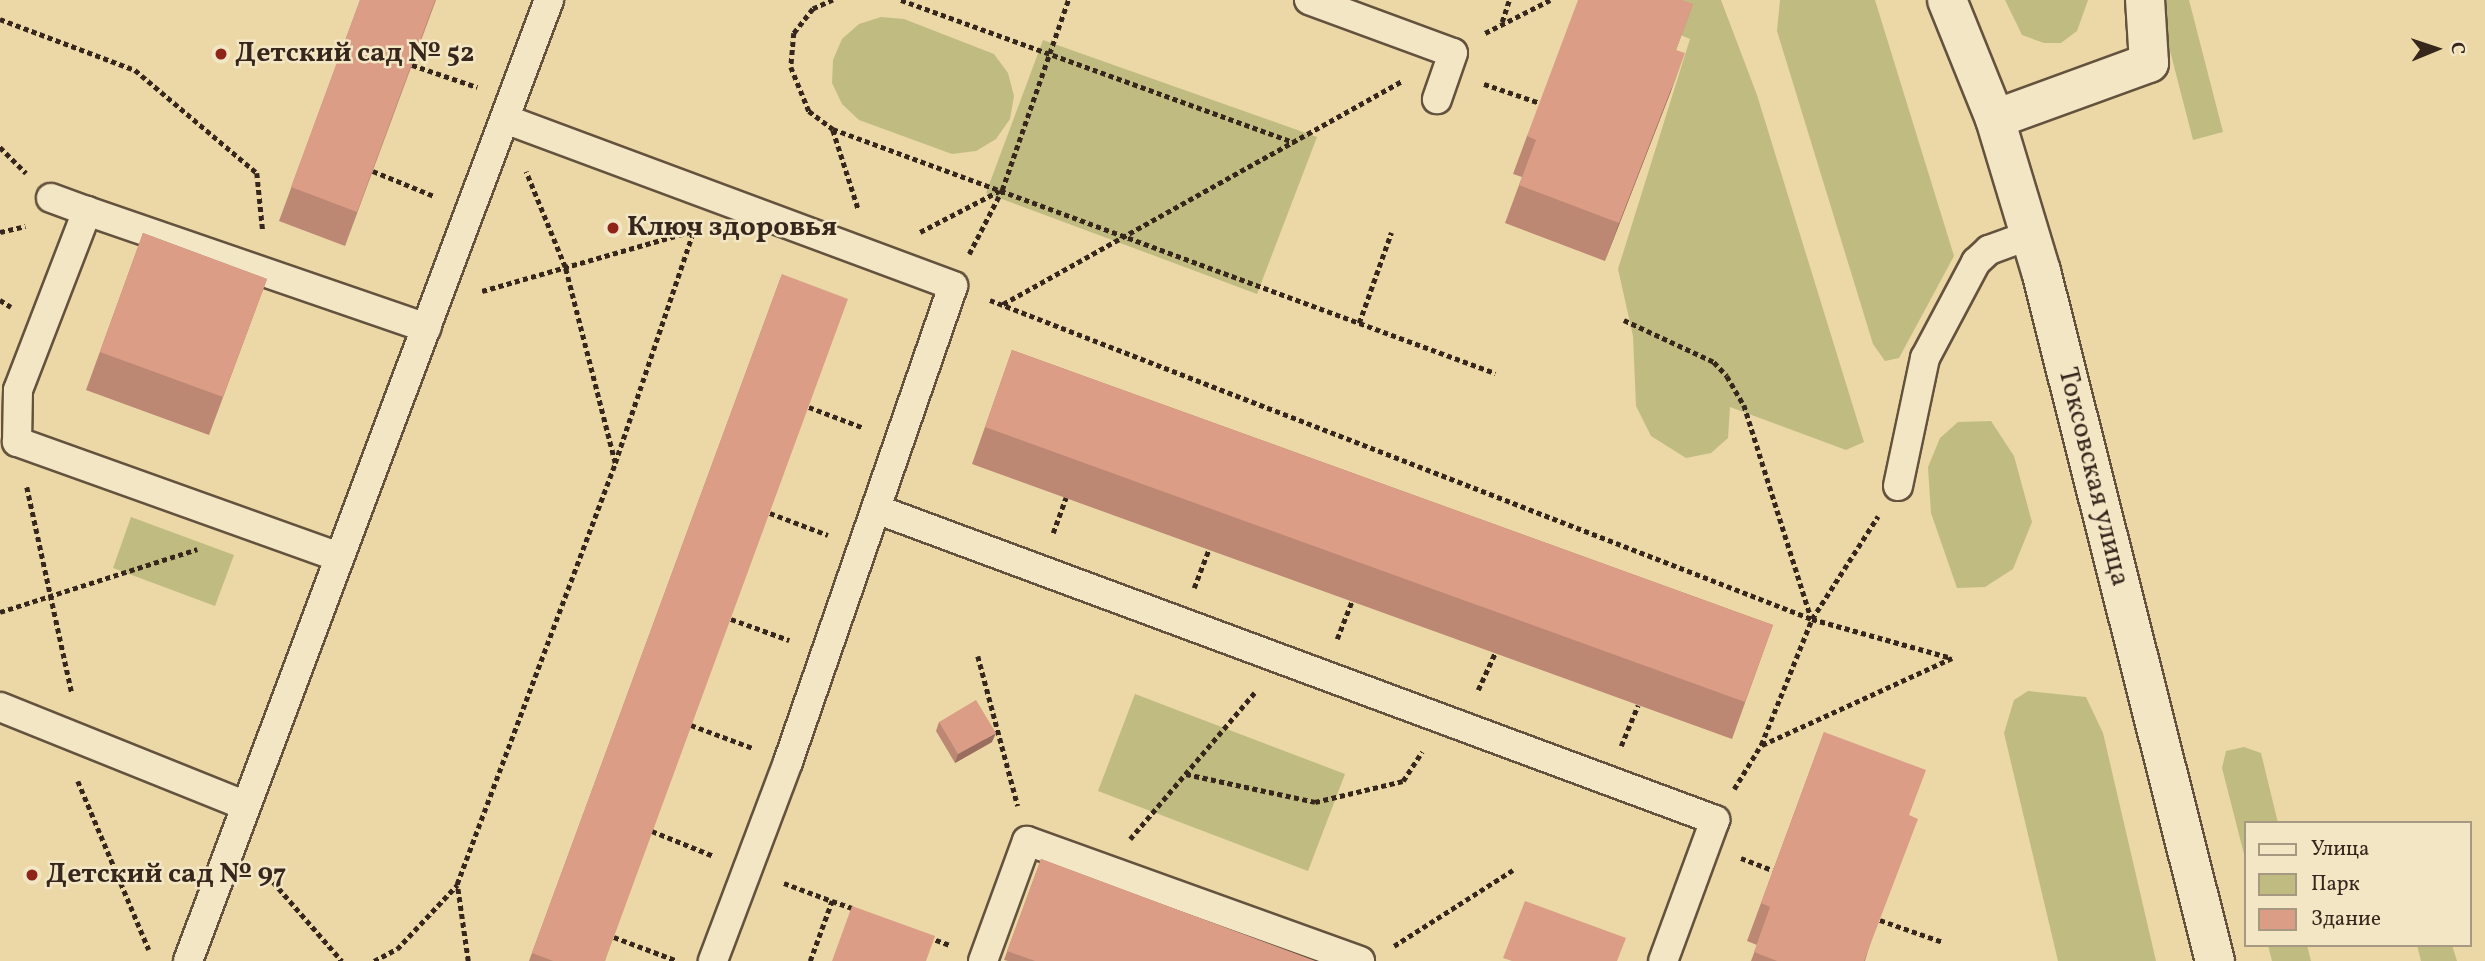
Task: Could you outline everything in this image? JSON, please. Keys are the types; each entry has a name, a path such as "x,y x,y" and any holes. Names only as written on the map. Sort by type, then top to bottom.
{"street":[{"name":"Токсовская улица","path":"1948,0 1995,119 2030,235 2215,961"},
{"path":"1995,119 2148,63 2145,0"}],"lane":[{"path":"188,961 549,0"},
{"path":"1309,0 1450,62 1437,99"},
{"path":"508,109 757,213 953,286 788,762 713,961"},
{"path":"51,198 268,273 430,317"},
{"path":"87,211 18,390 17,442 339,558"},
{"path":"1898,486 1925,358 1976,262 1989,250 2030,235"},
{"path":"876,509 1715,820 1663,961"},
{"path":"0,707 246,806"},
{"path":"983,961 1027,841 1360,961"}],"path":[{"path":"833,0 813,9 794,33 791,68 810,111 833,129 1127,235 1494,373"},
{"path":"901,0 1294,142"},
{"path":"1068,0 1002,190 953,286 1811,619 1952,658 1762,745"},
{"path":"1501,23 1509,0"},
{"path":"1002,304 1294,142 1450,62 1501,23 1550,0"},
{"path":"0,19 135,70 257,173 268,273"},
{"path":"1450,62 1539,103"},
{"path":"412,65 508,109 565,267 615,463"},
{"path":"833,129 874,256 1002,190"},
{"path":"373,171 470,211"},
{"path":"430,317 565,267 757,213"},
{"path":"374,961 397,949 457,884 615,463 693,231"},
{"path":"1360,323 1391,233"},
{"path":"1624,320 1714,362 1727,376 1744,405 1811,619"},
{"path":"809,407 900,442"},
{"path":"1715,820 1762,745 1811,619 1898,486"},
{"path":"770,513 862,548"},
{"path":"0,612 261,529"},
{"path":"731,619 824,653"},
{"path":"978,656 1027,841"},
{"path":"1105,869 1283,660"},
{"path":"1186,774 1315,802 1403,781 1444,719"},
{"path":"691,725 788,762"},
{"path":"235,837 342,961"},
{"path":"1392,947 1513,870"},
{"path":"457,884 468,961"},
{"path":"810,961 832,901 869,915"},
{"path":"1880,920 1943,942"},
{"path":"917,933 954,946"},
{"path":"614,936 677,961"}],"green space":[{"path":"1597,0 1721,0 1757,95 1864,442 1846,450 1730,407 1728,438 1711,453 1686,458 1651,436 1636,406 1633,336 1618,269 1690,39"},
{"path":"1780,0 1875,0 1954,256 1899,358 1885,361 1873,344 1777,31"},
{"path":"2005,0 2088,0 2077,31 2061,43 2044,43 2022,35"},
{"path":"2166,0 2189,0 2223,132 2193,140 2168,43"},
{"path":"881,17 904,19 994,54 1008,73 1014,96 1010,119 996,139 976,151 952,154 859,120 842,104 832,83 833,60 842,39 859,24"},
{"path":"1043,40 1317,137 1257,294 986,193"},
{"path":"1991,421 2014,456 2032,522 2013,569 1985,587 1957,588 1931,513 1928,467 1940,438 1958,422"},
{"path":"131,517 234,555 215,606 113,568"},
{"path":"2028,691 2086,697 2103,733 2156,961 2058,961 2004,733 2014,700"},
{"path":"1135,694 1345,774 1308,871 1098,791"},
{"path":"2244,747 2261,753 2278,821 2244,821 2244,854 2222,768 2226,751"},
{"path":"2268,947 2308,947 2311,961 2272,961"},
{"path":"2418,947 2453,947 2457,961 2421,961"}],"building":[{"path":"360,0 435,0 357,212 291,187"},
{"path":"1578,0 1682,0 1693,4 1676,50 1685,53 1619,223 1519,185 1536,140 1527,136"},
{"path":"143,233 267,279 223,397 100,352"},
{"path":"782,274 848,299 605,961 553,961 532,953"},
{"path":"1012,350 1773,625 1745,702 985,427"},
{"path":"976,700 996,733 958,754 939,722"},
{"path":"1824,732 1926,770 1909,815 1918,819 1864,961 1777,961 1754,952 1770,907 1761,903"},
{"path":"1041,859 1315,961 1035,961 1007,951"},
{"path":"1525,901 1626,938 1617,961 1512,961 1503,958"},
{"path":"852,906 935,936 926,961 832,961"}],"place":[{"name":"Детский сад № 52","path":"221,54"},
{"name":"Ключ здоровья","path":"613,228"},
{"name":"Детский сад № 97","path":"32,875"}]}
